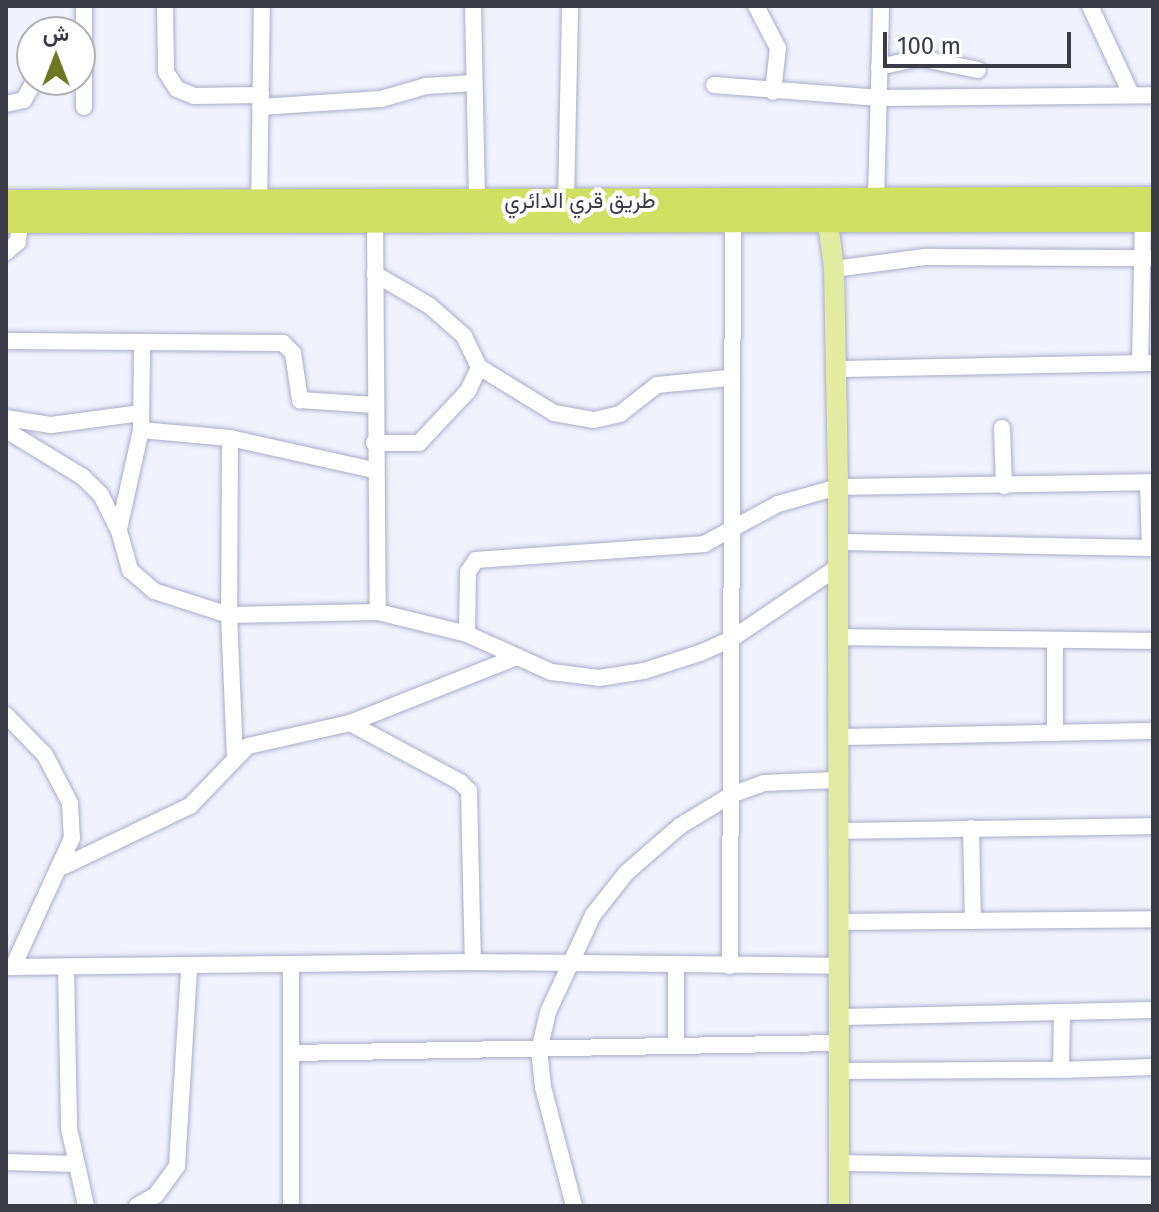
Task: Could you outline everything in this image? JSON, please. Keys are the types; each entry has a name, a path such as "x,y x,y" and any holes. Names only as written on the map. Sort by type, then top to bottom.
{"highway":[{"name":"طريق قري الدائري","path":"11,215 259,211 477,201 566,201 827,212 1150,213"},
{"name":"طريق قري الدائري","path":"259,211 375,220 733,221 827,212 876,201 1150,213"}],"main road":[{"path":"827,212 834,269 838,487 839,1206"}],"street":[{"path":"84,6 84,107"},
{"path":"165,6 166,72 177,89 194,96 260,101 370,100 434,84 474,83"},
{"path":"259,211 262,6"},
{"path":"473,6 477,201"},
{"path":"566,201 570,6"},
{"path":"756,6 778,48 773,92"},
{"path":"876,201 881,6"},
{"path":"1090,6 1131,94"},
{"path":"879,67 919,58 978,70"},
{"path":"714,85 879,98 1153,95"},
{"path":"6,104 24,100 26,96"},
{"path":"835,369 1146,363 1150,213"},
{"path":"6,252 18,242 11,215"},
{"path":"375,220 373,470 378,612"},
{"path":"730,966 735,523 729,378 733,221"},
{"path":"834,269 925,257 1148,258"},
{"path":"375,274 430,306 464,336 479,367 554,413 594,420 620,414 657,385 729,378"},
{"path":"6,341 283,343 293,353 300,400 375,405"},
{"path":"119,531 141,421 142,342"},
{"path":"374,443 419,443 468,391 479,367"},
{"path":"6,418 51,425 141,421 373,470"},
{"path":"1002,428 1004,486"},
{"path":"6,430 83,477 101,495 119,531 130,570 154,591 229,615 378,612 467,634 551,672 599,678 644,671 733,638 838,567"},
{"path":"230,438 229,615 235,756"},
{"path":"467,634 468,572 476,560 670,549 704,544 735,523 838,487 1150,482 1152,548 838,542"},
{"path":"838,637 1055,643 1153,641"},
{"path":"1055,643 1055,733"},
{"path":"64,866 190,806 248,746 350,723 517,657"},
{"path":"6,715 45,755 70,803 72,838 64,866 10,967 291,967 473,962 573,966 839,966"},
{"path":"350,723 460,782 469,791 473,962"},
{"path":"838,737 1153,731"},
{"path":"574,1206 543,1087 539,1051 548,1012 573,966 593,915 626,873 680,826 731,795 764,783 837,780"},
{"path":"838,831 1153,826"},
{"path":"971,828 973,921"},
{"path":"838,922 1153,919"},
{"path":"676,966 676,1046"},
{"path":"66,967 69,1128 86,1206"},
{"path":"137,1206 156,1195 177,1166 189,967"},
{"path":"291,967 291,1206"},
{"path":"839,1017 1062,1015 1153,1010"},
{"path":"1061,1070 1062,1015"},
{"path":"291,1053 539,1051 839,1043"},
{"path":"839,1071 1153,1067"},
{"path":"6,1162 75,1164"},
{"path":"839,1163 1153,1168"}]}
